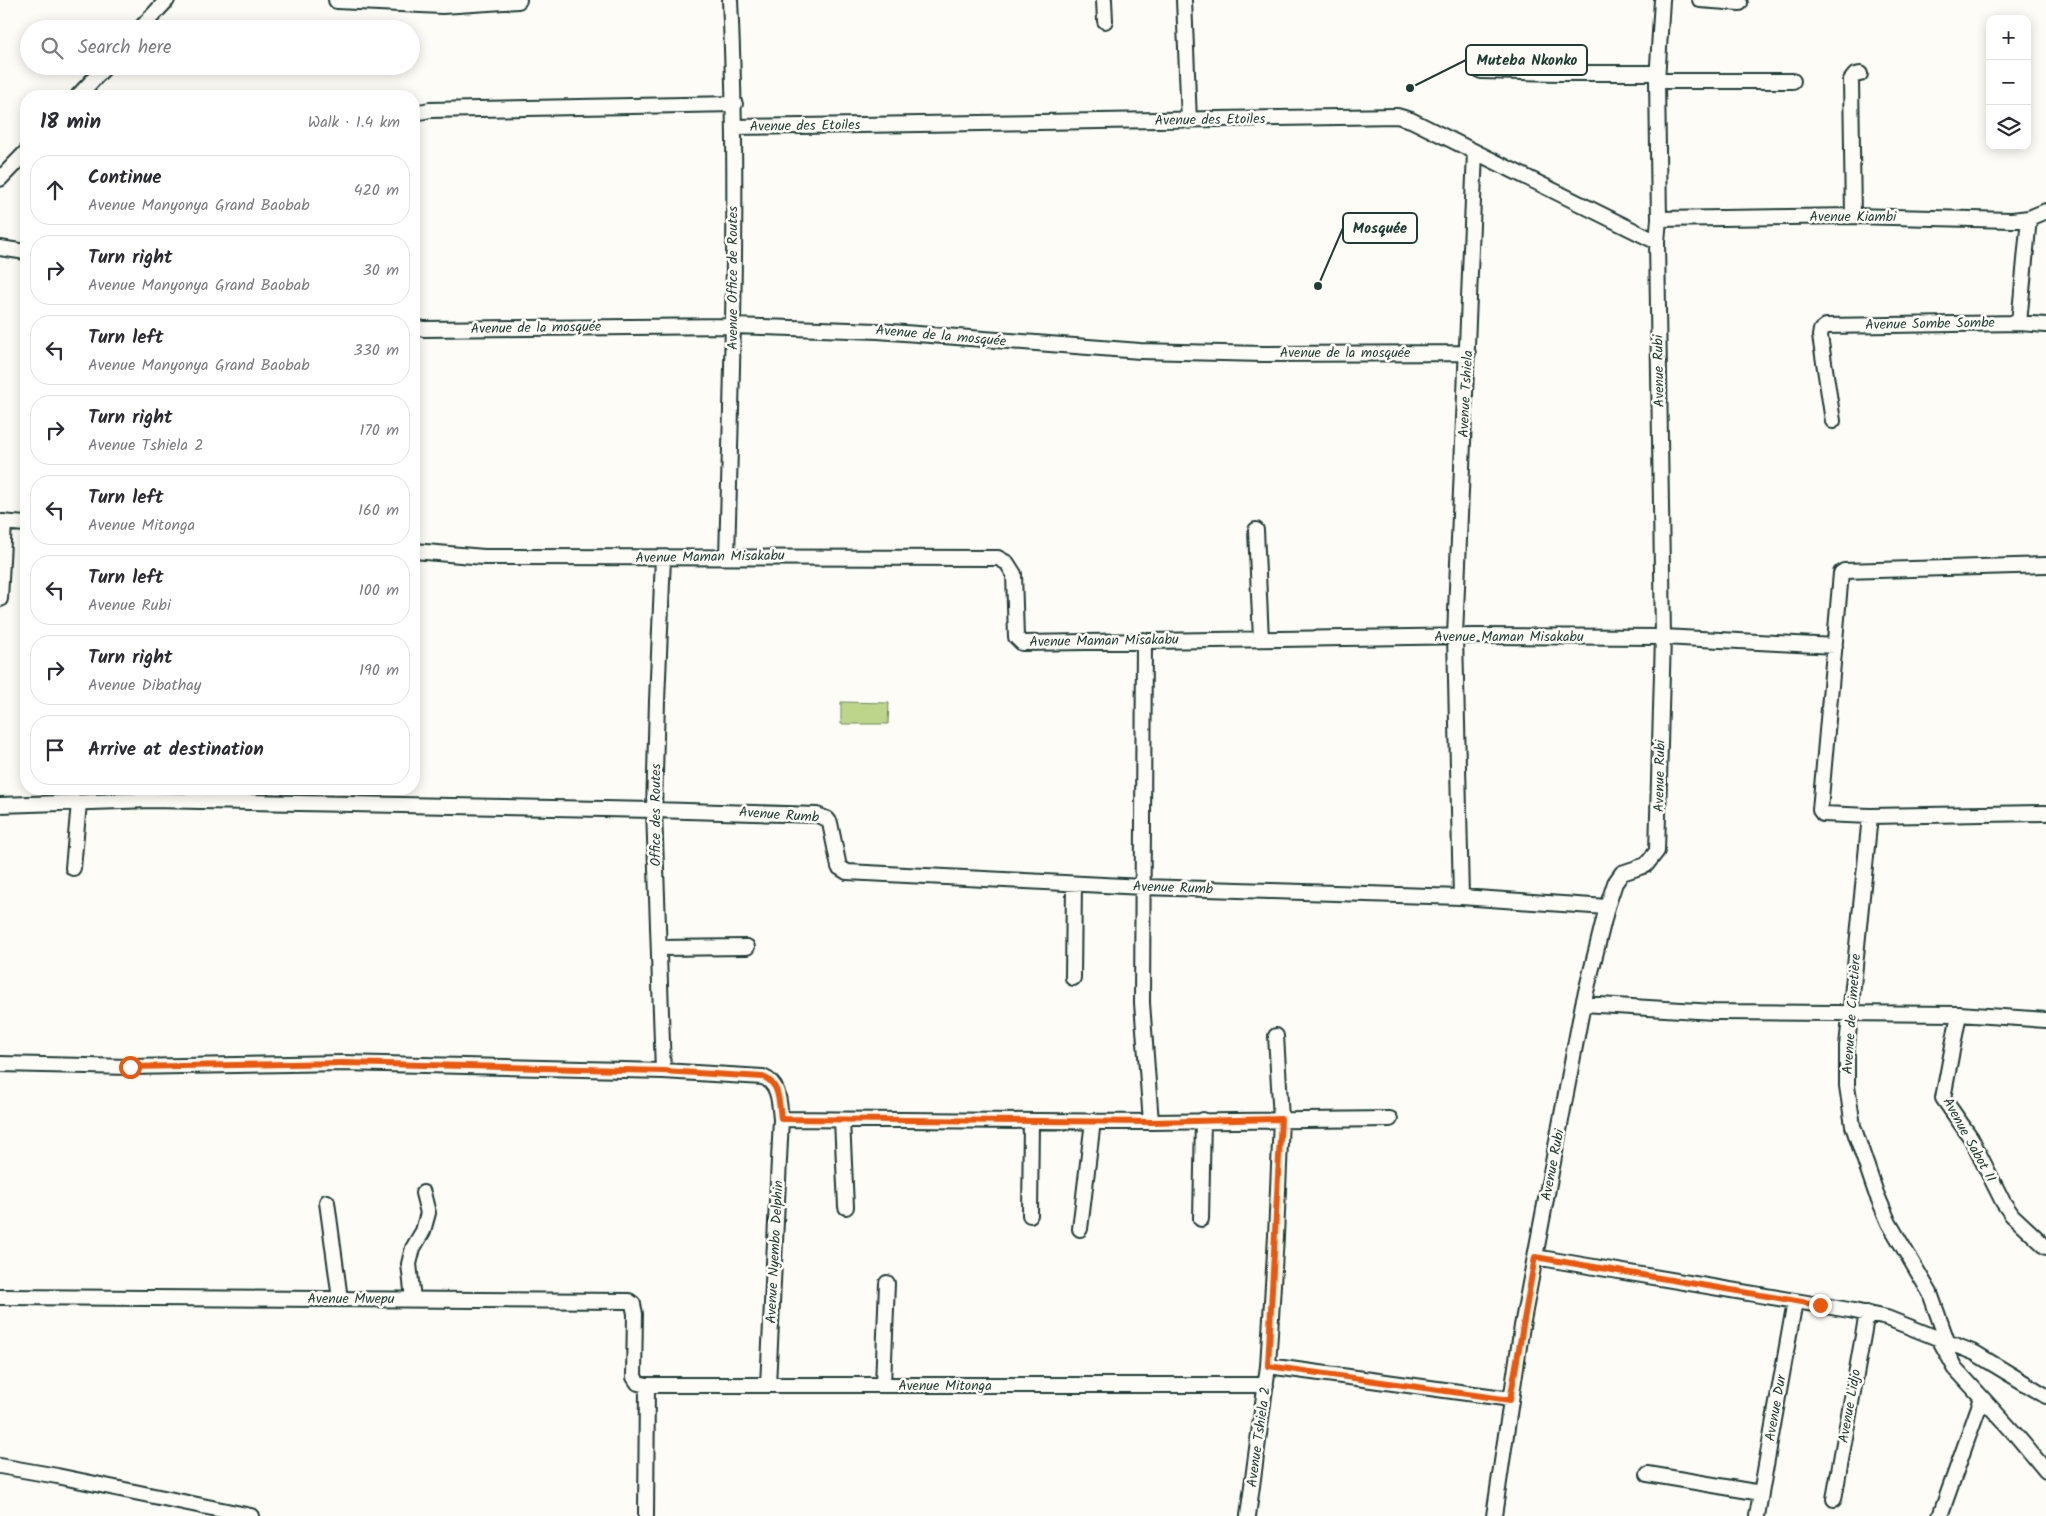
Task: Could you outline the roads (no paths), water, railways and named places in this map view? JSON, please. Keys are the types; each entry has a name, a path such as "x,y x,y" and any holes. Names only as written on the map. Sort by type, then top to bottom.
{"main road":[{"path":"337,0 442,4 518,0"}],"street":[{"path":"148,20 167,0"},
{"name":"Avenue Office de Routes","path":"727,557 734,326 735,104 730,0"},
{"path":"1104,0 1105,21"},
{"path":"1184,0 1189,121"},
{"name":"Avenue Rubi","path":"1494,1516 1510,1400 1535,1257 1584,1004 1607,907 1622,873 1646,865 1657,851 1663,637 1657,242 1659,219 1657,77 1662,0"},
{"path":"1700,0 1740,3"},
{"path":"1481,71 1793,81"},
{"path":"1853,216 1851,80 1855,75 1860,74"},
{"path":"84,90 98,75"},
{"path":"420,112 430,110 735,104"},
{"name":"Avenue des Etoiles","path":"734,127 1189,121 1397,116 1411,120 1657,242"},
{"name":"Avenue Tshiela","path":"1461,897 1454,636 1468,353 1475,152"},
{"path":"0,179 20,158"},
{"name":"Avenue Kiambi","path":"1659,219 1853,216 2012,220 2028,218 2046,211"},
{"path":"2019,323 2028,218"},
{"path":"0,248 20,251"},
{"name":"Avenue Sombe Sombe","path":"1833,420 1820,336 1821,330 1826,326 2019,323 2046,325"},
{"name":"Avenue de la mosquée","path":"420,329 734,326 878,331 1140,351 1263,354 1468,353"},
{"path":"0,599 2,522 20,524"},
{"path":"1256,530 1261,639"},
{"name":"Avenue Maman Misakabu","path":"420,552 484,557 998,558 1007,563 1014,574 1016,638 1020,642 1454,636 1663,637 1835,646"},
{"name":"Office des Routes","path":"663,558 654,810 663,1071"},
{"path":"2046,565 1844,571 1840,576 1820,811 1823,814 1870,816 2046,813"},
{"path":"1144,640 1142,1003 1151,1122"},
{"name":"Avenue Rumb","path":"0,805 236,795 823,816 832,827 839,867 847,872 1143,888 1461,897 1607,907"},
{"path":"73,868 79,803"},
{"name":"Avenue de Cimetière","path":"1870,816 1847,1046 1848,1086 1854,1126 1882,1208 1930,1293 1942,1339 1955,1368 2016,1435 2046,1472"},
{"path":"1074,884 1074,978"},
{"path":"659,948 747,947"},
{"path":"1584,1004 1714,1012 1959,1014 2046,1020"},
{"name":"Avenue Sabot II","path":"1959,1014 1943,1093 1945,1101 1970,1138 1997,1191 2012,1215 2046,1247"},
{"name":"Avenue Tshiela 2","path":"1248,1516 1268,1366 1281,1119 1276,1036"},
{"name":"Avenue Nyembo Delphin","path":"0,1064 130,1067 343,1063 663,1071 763,1077 770,1080 776,1086 781,1119 768,1384"},
{"path":"781,1119 1151,1122 1390,1119"},
{"path":"842,1120 846,1207"},
{"path":"1201,1219 1203,1120"},
{"path":"1030,1215 1031,1121"},
{"path":"1080,1229 1093,1121"},
{"path":"413,1299 410,1264 413,1248 423,1231 428,1213 423,1193"},
{"path":"327,1202 340,1299"},
{"path":"1535,1257 1867,1313 1887,1318 1975,1353 2046,1396"},
{"path":"883,1385 887,1284"},
{"name":"Avenue Mwepu","path":"0,1297 629,1301 634,1308 633,1372 636,1382 647,1385"},
{"name":"Avenue Dur","path":"1757,1516 1795,1301"},
{"name":"Avenue Lidjo","path":"1834,1499 1867,1313"},
{"path":"1268,1366 1510,1400"},
{"path":"646,1516 647,1385"},
{"name":"Avenue Mitonga","path":"647,1385 1266,1385"},
{"path":"1940,1516 1982,1398"},
{"path":"0,1466 251,1516"},
{"path":"1648,1474 1761,1493"}],"place":[{"name":"Muteba Nkonko","path":"1410,88"},
{"name":"Mosquée","path":"1318,286"}]}
